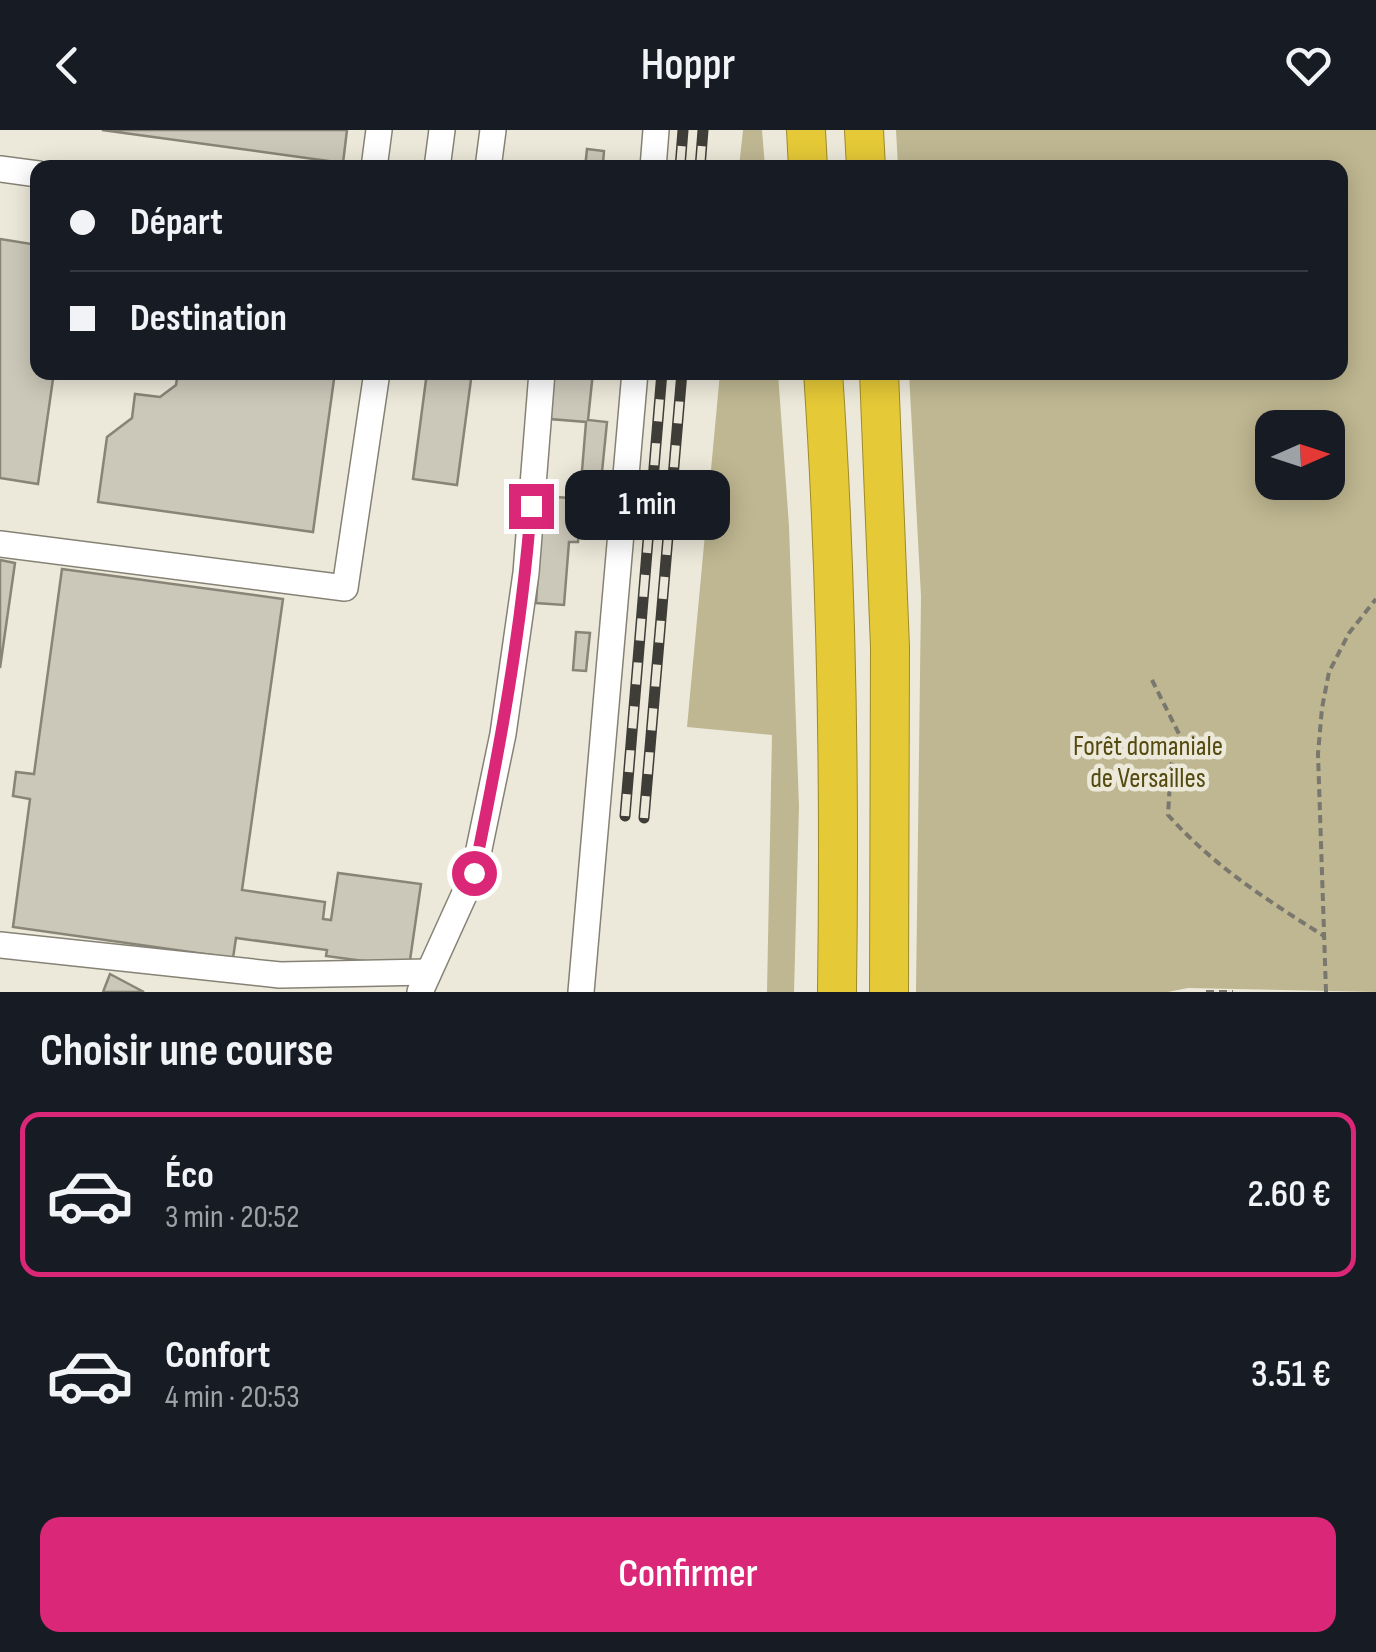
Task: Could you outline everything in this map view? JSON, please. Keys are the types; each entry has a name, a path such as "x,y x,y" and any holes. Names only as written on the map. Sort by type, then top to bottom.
{"highway":[{"path":"806,130 808,160"},
{"path":"864,130 866,160"},
{"path":"823,380 833,523 839,815 836,992"},
{"path":"879,380 890,647 889,992"}],"lane":[{"path":"375,160 379,130"},
{"path":"437,160 442,130"},
{"path":"489,160 493,130"},
{"path":"654,160 656,130"},
{"path":"0,169 30,173"},
{"path":"0,544 346,588 375,380"},
{"path":"0,945 280,975 424,982 474,873 503,734 526,573 541,380"},
{"path":"581,992 634,380"}],"path":[{"path":"1326,992 1318,754 1322,708 1329,672 1349,633 1376,599"},
{"path":"1152,680 1181,738 1171,764 1168,815 1203,853 1324,936"},
{"path":"1206,992 1234,992"}],"green space":[{"path":"743,130 762,130 764,160 740,160"},
{"name":"Forêt domaniale de Versailles","path":"896,130 1376,130 1376,992 1188,988 1168,992 916,992 921,596 909,380 1348,380 1348,160 898,160"},
{"path":"719,380 779,380 789,526 799,807 794,992 767,992 772,735 687,727"}],"building":[{"path":"102,130 347,130 343,160"},
{"path":"587,149 604,151 603,160 586,160"},
{"path":"0,239 30,244 30,380 53,380 38,484 0,478"},
{"path":"177,380 334,380 313,532 98,502 107,437 132,418 135,394 160,397"},
{"path":"426,380 471,380 457,485 413,479"},
{"path":"553,380 592,380 588,420 607,422 602,472 582,471 586,422 550,419"},
{"path":"543,496 582,499 578,542 569,542 564,605 536,603"},
{"path":"0,560 15,563 0,668"},
{"path":"62,569 283,599 242,890 325,902 323,919 331,920 338,873 421,884 409,967 326,956 327,950 236,938 233,958 13,927 30,799 13,796 16,772 34,774"},
{"path":"576,632 590,633 586,671 573,670"},
{"path":"110,974 144,992 103,992"}],"railway":[{"path":"681,160 683,130"},
{"path":"701,160 703,130"},
{"path":"625,816 661,380"},
{"path":"644,818 681,380"}],"route":[{"path":"474,873 503,734 526,573 531,506"}]}
